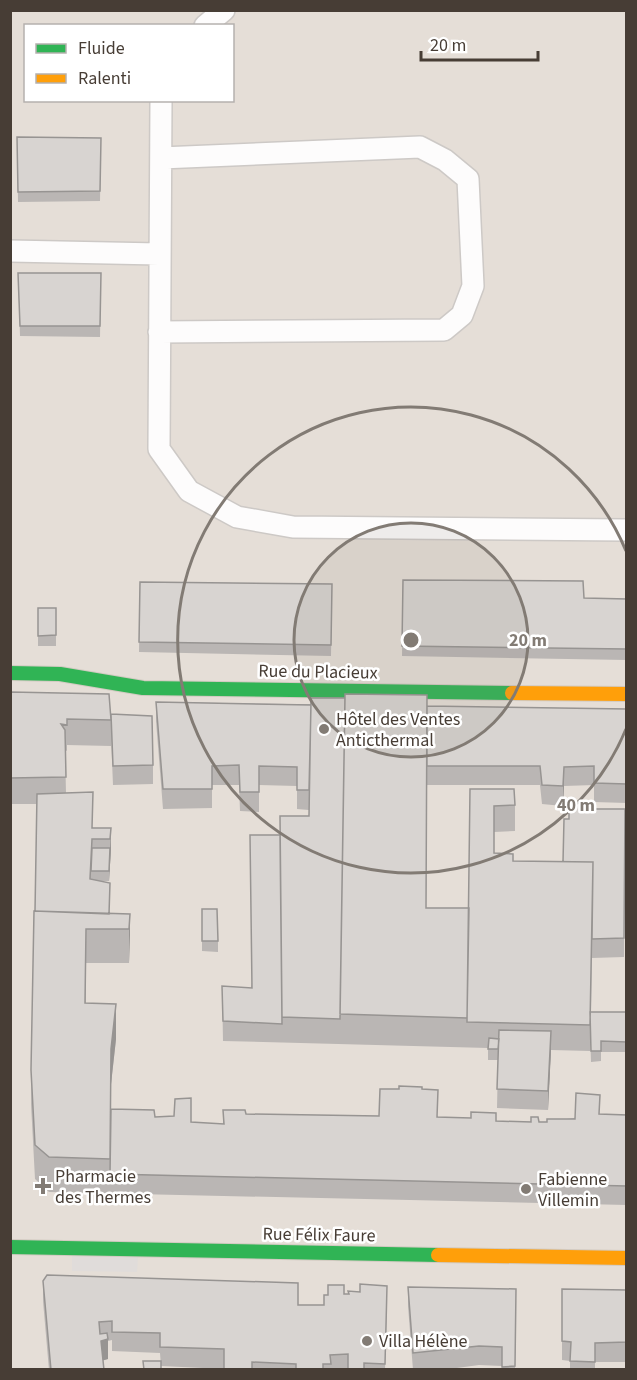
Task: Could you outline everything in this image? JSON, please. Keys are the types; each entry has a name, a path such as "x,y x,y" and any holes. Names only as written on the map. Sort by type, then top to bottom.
{"street":[{"name":"Rue du Placieux","path":"10,673 60,674 143,688 627,694"},
{"name":"Rue Félix Faure","path":"10,1246 627,1258"}],"lane":[{"path":"207,24 224,10"},
{"path":"161,102 159,449 189,491 237,517 293,527 627,530"},
{"path":"159,332 444,330 462,315 473,286 468,179 445,160 420,147 161,158"},
{"path":"10,252 159,254"}],"shaded area":[{"path":"11,11 626,11 626,1369 11,1369"},
{"path":"72,1254 138,1256 137,1272 72,1271"}],"building":[{"path":"17,137 101,138 100,191 18,192"},
{"path":"18,273 101,273 100,326 20,326"},
{"path":"403,580 583,581 584,598 627,599 627,649 402,646"},
{"path":"140,582 332,584 331,645 139,642"},
{"path":"38,608 56,608 56,635 38,636"},
{"path":"10,692 109,694 111,720 67,719 67,725 61,724 65,730 66,777 10,778"},
{"path":"345,694 427,695 426,908 469,908 467,1018 340,1014"},
{"path":"311,698 345,698 340,1019 282,1017 280,816 309,816"},
{"path":"156,702 311,705 309,790 297,790 297,767 259,766 259,792 240,792 239,765 212,766 212,789 163,789"},
{"path":"427,706 627,709 627,784 594,783 594,766 564,767 563,786 542,785 540,766 427,766"},
{"path":"111,714 152,716 153,765 113,766"},
{"path":"470,789 514,789 515,805 494,806 494,853 513,854 513,861 593,862 590,1025 467,1022"},
{"path":"93,792 92,828 111,828 110,839 92,839 90,879 110,883 109,914 35,911 37,794"},
{"path":"569,803 593,803 593,809 625,809 624,938 592,939 593,862 563,862 564,819 569,819"},
{"path":"250,835 280,835 282,1024 223,1021 222,986 252,988"},
{"path":"92,848 110,848 109,871 91,871"},
{"path":"202,909 217,909 218,941 202,941"},
{"path":"34,911 130,914 129,929 86,929 85,1003 116,1004 111,1049 110,1159 49,1157 35,1145 31,1070"},
{"path":"590,1012 627,1012 627,1042 601,1041 601,1051 591,1051"},
{"path":"499,1030 551,1031 548,1091 497,1089"},
{"path":"489,1038 499,1039 498,1049 488,1049"},
{"path":"399,1086 438,1090 437,1117 471,1118 471,1112 496,1113 496,1121 531,1122 531,1117 538,1117 539,1122 547,1122 547,1119 575,1119 576,1093 600,1095 599,1114 627,1115 627,1186 110,1174 111,1109 154,1110 155,1117 174,1116 175,1099 191,1098 191,1122 224,1124 223,1110 245,1110 246,1114 379,1116 380,1089 399,1089"},
{"path":"47,1275 298,1283 298,1305 324,1305 324,1295 328,1295 328,1285 344,1285 344,1294 349,1294 348,1291 360,1292 360,1284 387,1286 385,1364 364,1363 364,1370 348,1370 348,1354 330,1355 331,1364 323,1364 323,1370 296,1370 296,1364 252,1362 252,1370 224,1370 224,1349 160,1347 160,1333 112,1332 112,1321 99,1322 100,1334 107,1333 108,1339 101,1341 104,1370 51,1370 43,1281"},
{"path":"408,1287 516,1289 515,1366 502,1367 502,1347 479,1346 413,1353"},
{"path":"562,1289 627,1290 627,1342 595,1343 595,1362 570,1361 571,1342 562,1341"},
{"path":"143,1361 161,1361 161,1370 144,1370"}],"traffic: fast":[{"path":"10,673 60,674 143,688 512,693"},
{"path":"10,1247 438,1255"}],"traffic: slow":[{"path":"512,693 626,694"},
{"path":"438,1255 626,1258"}],"place":[{"name":"Hôtel des Ventes Anticthermal","path":"324,729"},
{"name":"Pharmacie des Thermes","path":"43,1186"},
{"name":"Fabienne Villemin","path":"526,1189"},
{"name":"Villa Hélène","path":"367,1341"}]}
